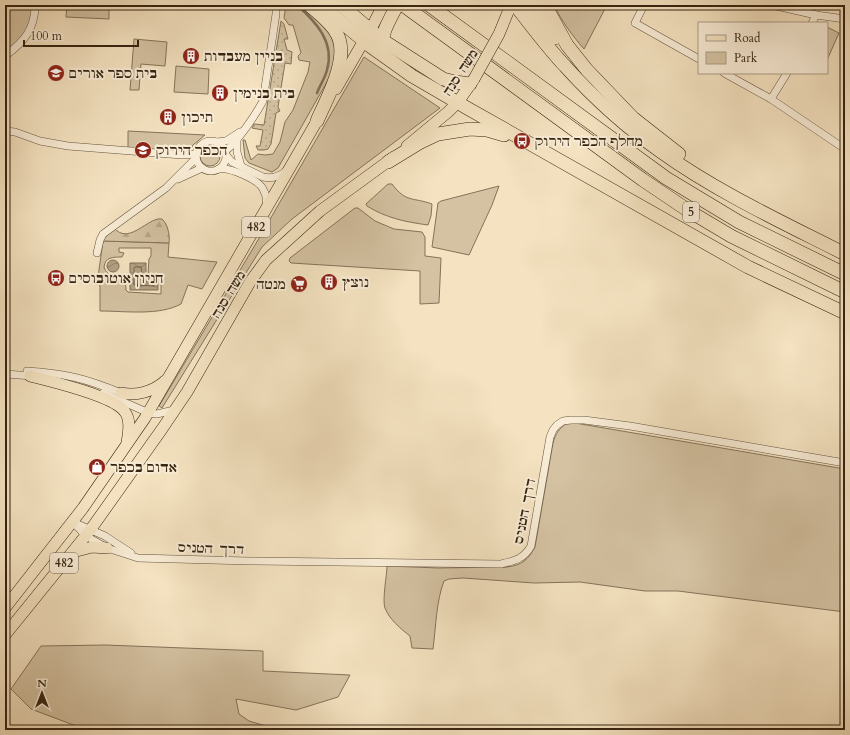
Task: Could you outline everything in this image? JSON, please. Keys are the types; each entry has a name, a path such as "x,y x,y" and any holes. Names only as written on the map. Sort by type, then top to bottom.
{"highway":[{"path":"309,5 333,27 338,34 342,49 340,66 317,121"},
{"path":"321,5 363,41 412,76 748,267 845,313"},
{"path":"341,5 372,26 383,36 443,79 455,82 472,81"},
{"path":"386,58 382,52 383,36 397,5"},
{"name":"5","path":"403,5 643,180 689,211 732,236 845,292"},
{"name":"5","path":"430,5 666,178 739,222 845,274"},
{"path":"530,5 564,51 587,70"},
{"path":"545,5 567,45 587,70 633,118 673,150 761,211"},
{"path":"511,7 564,66 587,89 621,120 659,151 702,179 845,254"},
{"path":"388,162 419,143 438,134 458,130 487,130 522,139"}],"main road":[{"name":"משה סנה","path":"5,608 73,522 149,412 383,5"},
{"name":"משה סנה","path":"5,635 89,533 120,490 187,392 250,282 266,260 320,211 388,162 458,102 499,34 511,7"},
{"path":"30,376 76,389 121,407 126,413 128,420 129,429 126,446"},
{"path":"121,393 134,394 151,390 160,386 169,377"},
{"path":"73,552 92,547 107,548"}],"street":[{"path":"5,56 23,40 32,27 35,18 35,5"},
{"path":"219,169 224,163 226,153 259,109 263,101 276,14 276,5"},
{"path":"644,5 635,23 698,58"},
{"path":"772,5 816,15 845,19"},
{"path":"812,22 816,15"},
{"path":"726,74 771,99 845,149"},
{"path":"771,99 786,74"},
{"path":"244,128 226,141 207,141 198,147 196,156 198,164 202,168 210,171 223,168 236,172 260,185 266,196 267,202 265,212"},
{"path":"5,131 15,132 40,142 68,146 196,156"},
{"path":"237,139 237,152 241,166"},
{"path":"217,142 223,148 229,159 268,178 281,176 292,165"},
{"path":"175,181 196,156"},
{"path":"97,253 102,234 175,181 202,168"},
{"path":"5,370 62,374 96,383 121,393"},
{"path":"5,374 58,379 89,388 157,414 174,410"},
{"name":"דרך הטניס","path":"73,522 107,548 138,558 501,564 517,560 527,552 530,546 550,437 552,430 564,421 584,420 630,426 845,463"},
{"path":"105,536 101,531 102,522 120,490"},
{"name":"דרך הטניס","path":"89,533 105,536 138,558"}],"green space":[{"path":"5,5 33,5 31,21 28,27 21,37 5,53"},
{"path":"67,5 109,5 109,19 66,17"},
{"path":"286,5 302,5 326,27 336,50 332,73 278,168 272,172 249,163 245,158 243,140 245,140 251,160 258,154 273,154 280,142 285,122 293,110 308,72 310,62 299,60 298,56 301,53 293,25 289,25 284,18"},
{"path":"554,5 607,5 584,49 560,17"},
{"path":"281,21 284,24 288,39 284,39 287,50 292,52 291,64 285,63 278,107 280,111 276,113 271,144 268,149 258,150 256,146 260,146 263,130 252,128 254,124 264,125"},
{"path":"828,28 839,33 828,58"},
{"path":"134,39 167,42 165,66 141,64 139,90 130,90"},
{"path":"364,57 440,108 292,219 262,247 162,408 159,406 258,240"},
{"path":"176,66 209,69 208,94 174,92"},
{"path":"128,131 205,135 193,145 189,153 128,148"},
{"path":"210,146 217,149 220,156 217,163 210,166 203,163 200,156 203,149"},
{"path":"388,184 392,184 401,194 406,197 432,204 431,216 428,225 396,219 381,214 367,206 366,204"},
{"path":"499,186 469,255 432,247 438,203"},
{"path":"355,208 358,208 375,221 394,229 422,232 425,237 425,256 441,258 439,303 420,304 420,271 291,263 289,261 290,258"},
{"path":"158,219 162,219 166,224 169,234 169,243 103,241 104,236 114,228 125,234 130,233"},
{"path":"103,241 169,243 168,257 217,262 202,289 188,285 181,304 163,310 131,312 100,311 100,287 98,277","holes":["119,248 151,248 148,275 161,275 161,294 128,292 126,290 125,277 112,275 107,273 105,270 104,267 108,259 122,257 124,253 119,252"]},
{"path":"568,423 845,469 845,612 678,591 645,591 580,582 534,583 463,578 449,579 444,581 439,597 433,649 412,648 410,636 392,620 385,608 384,594 387,566 438,568 507,567 517,565 524,561 535,547 555,436 562,427"},
{"path":"105,645 263,651 263,671 350,675 338,697 296,710 236,699 239,714 249,721 273,728 274,730 84,729 31,709 11,689 41,646"}],"water":[{"path":"115,260 118,261 118,271 111,272 108,271 107,264 108,261"},
{"path":"130,263 146,263 146,277 158,278 158,290 130,290"}],"waterway":[{"path":"297,5 311,18 322,33 328,50 329,60 327,70 317,93"}],"place":[{"name":"בניין מעבדות","path":"191,56"},
{"name":"בית ספר אורים","path":"56,73"},
{"name":"בית בנימין","path":"220,93"},
{"name":"תיכון","path":"168,117"},
{"name":"מחלף הכפר הירוק","path":"522,141"},
{"name":"הכפר הירוק","path":"143,150"},
{"name":"חניון אוטובוסים","path":"56,278"},
{"name":"נוצץ","path":"329,282"},
{"name":"מנטה","path":"299,284"},
{"name":"אדום בכפר","path":"97,467"}]}
